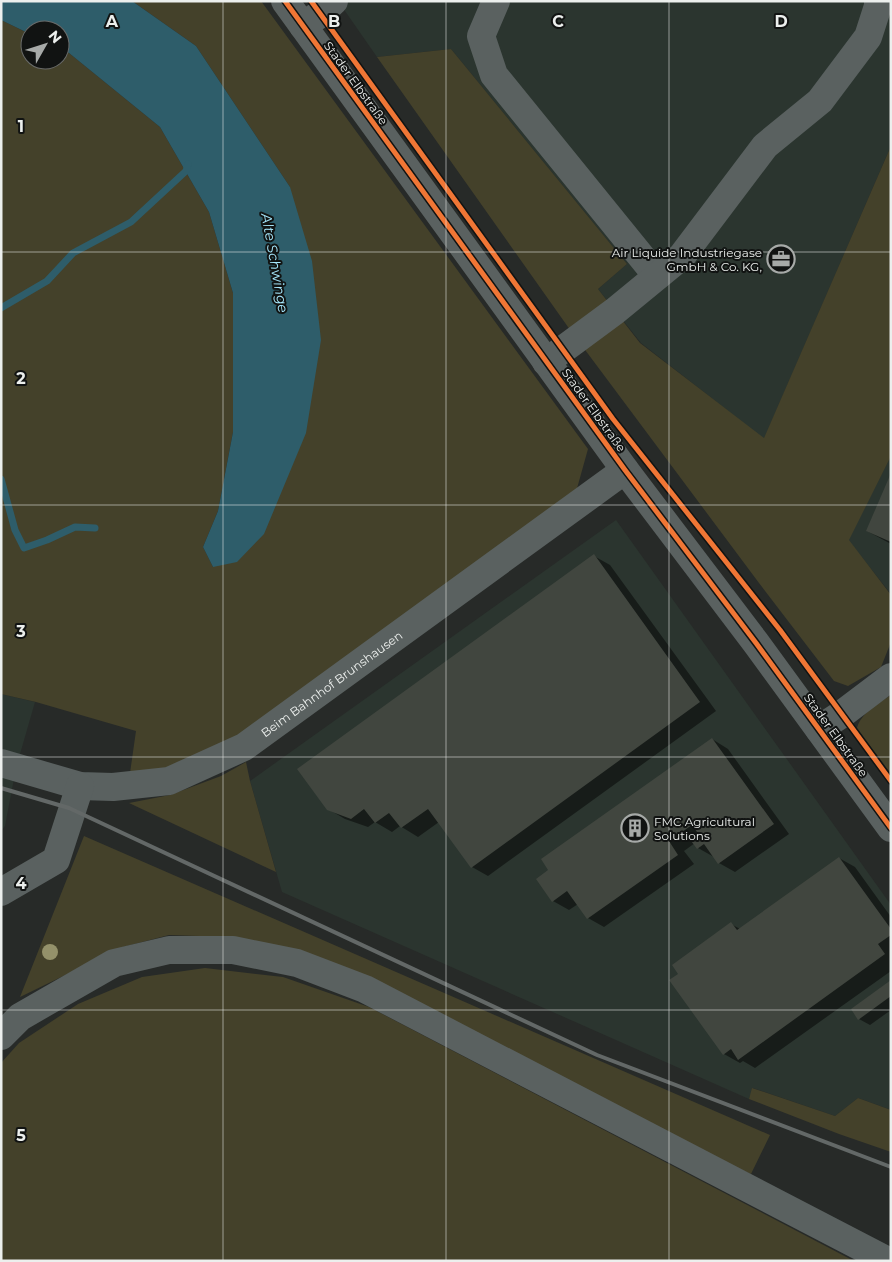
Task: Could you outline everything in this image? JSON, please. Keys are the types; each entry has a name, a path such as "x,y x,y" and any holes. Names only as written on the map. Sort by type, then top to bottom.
{"street":[{"name":"Stader Elbstraße","path":"285,1 625,470 756,643 891,828"},
{"path":"303,26 334,1"},
{"path":"496,1 481,36 494,75 657,276"},
{"path":"546,362 682,256 765,146 820,101 868,37 878,1"},
{"name":"Beim Bahnhof Brunshausen","path":"1,764 80,786 113,787 169,781 244,747 625,470"},
{"path":"819,729 891,677"},
{"path":"1,892 56,860 80,786"},
{"path":"7,1021 114,963 169,950 234,950 297,963 365,989 888,1261"}],"shaded area":[{"path":"132,1 261,1 588,449 576,492 228,743 174,768 130,773 136,731 36,702 1,694 1,20 20,29 20,70 70,70 70,54 160,127 209,212 233,293 233,432 218,511 203,547 213,567 290,187 196,46"},
{"path":"338,1 891,1 891,146 764,439 641,343 598,289 627,264 451,49 377,57"},
{"path":"451,49 627,264 598,289 640,343 764,438 891,146 891,456 849,540 891,595 891,642 881,667 848,686 834,681 568,327 377,57"},
{"path":"891,456 891,594 848,540"},
{"path":"616,520 891,905 891,1110 858,1098 835,1116 753,1088 749,1099 282,892 250,781"},
{"path":"1,694 35,702 16,768 5,826 1,831"},
{"path":"891,695 891,774 857,728 866,713"},
{"path":"246,762 276,872 129,803 170,795 221,776"},
{"path":"84,836 770,1135 751,1174 228,937 169,935 123,947 20,997"},
{"path":"205,968 283,977 369,1007 854,1261 1,1261 1,1063 19,1043 78,1004 142,977"},
{"path":"752,1088 835,1116 858,1098 891,1110 891,1152 749,1099"}],"water":[{"name":"Alte Schwinge","path":"1,1 132,1 196,46 290,187 312,261 321,340 306,433 264,534 237,562 213,567 203,547 218,511 233,432 233,293 209,212 160,127 70,54 70,20 20,20 20,29 1,20"}],"building":[{"path":"891,473 891,542 866,531"},
{"path":"594,554 700,702 471,868 428,809 401,828 389,813 375,823 364,809 351,819 327,810 297,769"},
{"name":"FMC Agricultural Solutions","path":"712,738 774,824 718,864 704,844 697,849 689,838 697,832 692,825 669,841 678,855 587,919 567,891 552,902 536,879 548,870 541,859"},
{"path":"839,857 891,929 891,935 878,944 885,954 738,1060 731,1049 723,1055 669,980 678,974 672,965 731,922 737,930"},
{"path":"891,980 891,996 858,1020 851,1009"}],"waterway":[{"path":"1,308 47,281 73,253 131,222 186,171 188,164"},
{"path":"1,479 15,530 24,548 75,527 95,528"}],"railway":[{"path":"1,788 69,808 597,1055 891,1167"}],"cycle path":[{"path":"285,1 625,470 756,643 891,828"},
{"path":"311,1 613,419 780,630 891,781"}],"place":[{"name":"Air Liquide Industriegase GmbH & Co. KG,","path":"781,259"},
{"name":"FMC Agricultural Solutions","path":"635,828"}]}
